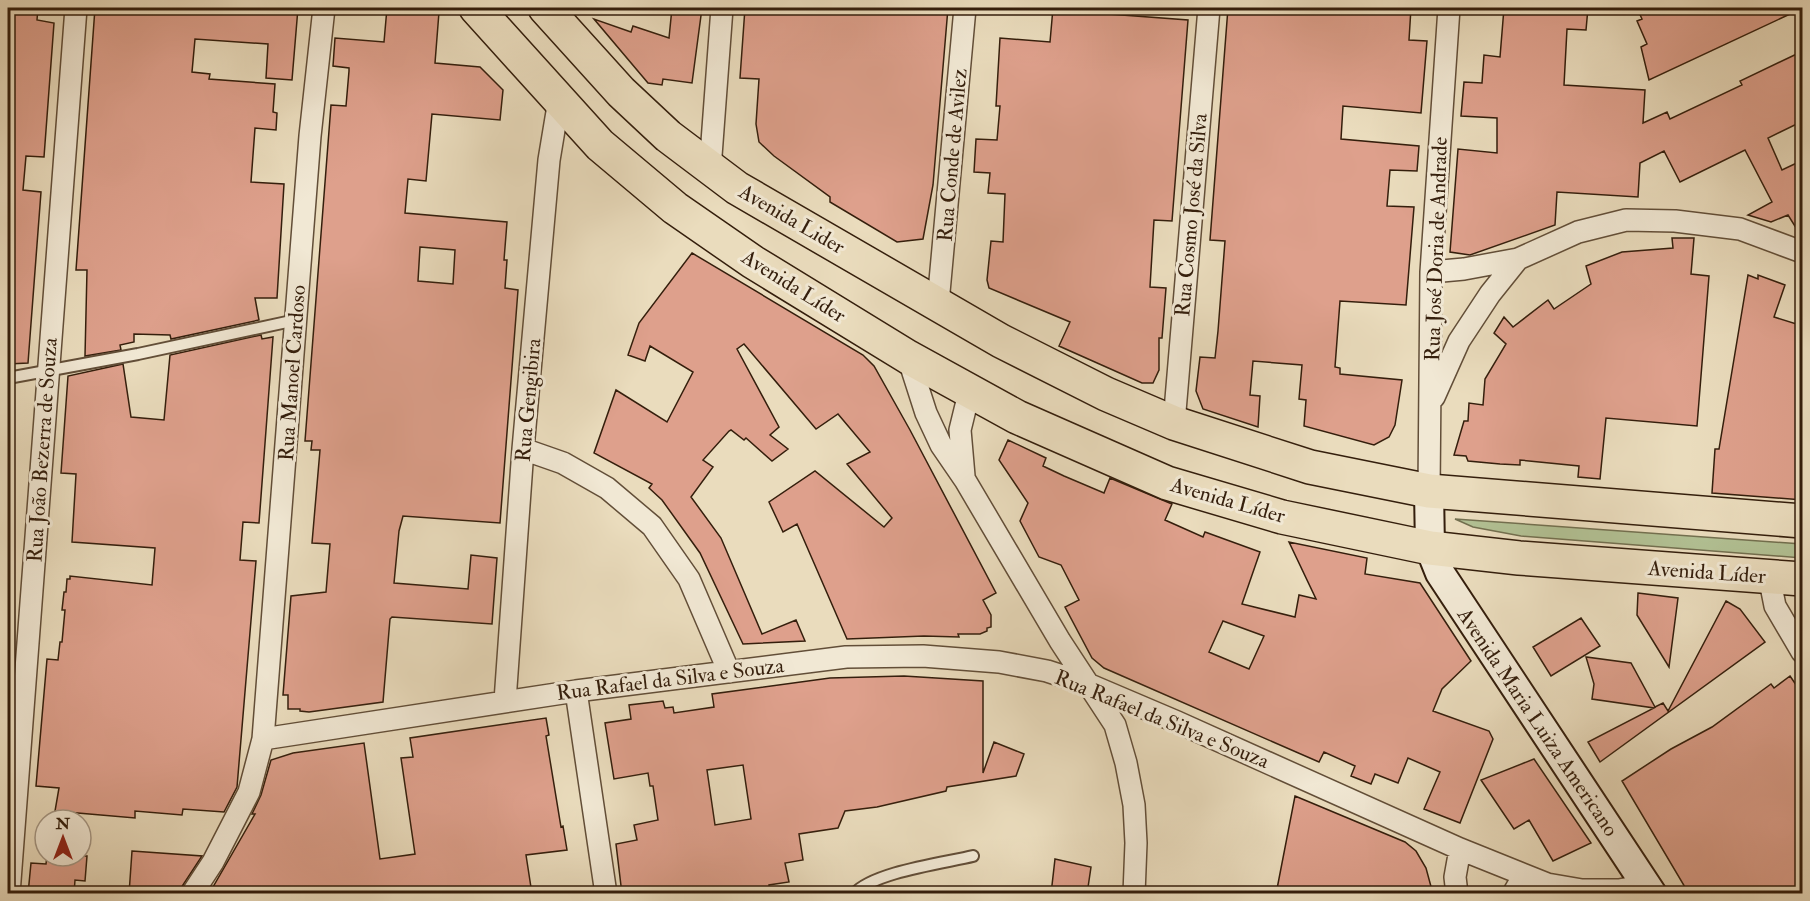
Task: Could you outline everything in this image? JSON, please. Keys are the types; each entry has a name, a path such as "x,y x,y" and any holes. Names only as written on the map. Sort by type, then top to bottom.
{"main road":[{"path":"476,8 559,100"},
{"name":"Avenida Lider","path":"545,8 621,93 668,136 737,188 1001,341 1174,423"},
{"name":"Avenida Líder","path":"559,100 600,145 675,208 753,262 908,357 970,389 1017,417 1167,483 1282,518 1430,548 1519,558 1803,579"},
{"path":"1174,423 1310,467 1429,491 1803,521"},
{"path":"1429,491 1430,548"},
{"name":"Avenida Maria Luiza Americano","path":"1430,548 1440,573 1649,889"}],"street":[{"name":"Rua João Bezerra de Souza","path":"9,894 76,8"},
{"name":"Rua Manoel Cardoso","path":"192,894 213,862 249,792 263,739 310,136 324,8"},
{"path":"710,169 722,8"},
{"name":"Rua Conde de Avilez","path":"938,303 965,8"},
{"name":"Rua Cosmo José da Silva","path":"1174,423 1209,8"},
{"name":"Rua José Doria de Andrade","path":"1429,491 1431,272 1449,8"},
{"name":"Rua Gengibira","path":"505,701 523,449 549,160 559,100"},
{"path":"1431,272 1464,269 1518,259 1578,232 1626,220 1675,221 1740,229 1803,252"},
{"path":"1430,406 1458,341 1490,294 1518,259"},
{"path":"908,357 926,413 941,445 965,480 1060,642 1115,725 1126,763 1135,815 1134,894"},
{"path":"965,480 960,430 970,389"},
{"path":"523,449 563,463 607,488 652,526 689,579 729,672"},
{"path":"1769,576 1775,606 1803,652"},
{"name":"Rua Rafael da Silva e Souza","path":"263,739 576,691 846,657 923,656 999,662 1047,671 1090,685 1460,849 1547,884 1582,890 1649,889"},
{"path":"576,691 606,894"},
{"path":"1457,894 1455,877 1460,849"},
{"path":"1513,894 1524,875"}],"lane":[{"path":"8,378 296,320"},
{"path":"854,894 859,888 876,879 973,856"}],"green space":[{"path":"1455,519 1802,544 1802,558 1521,536 1473,527"}],"building":[{"path":"8,8 38,8 37,20 54,23 44,157 26,156 23,190 41,192 28,363 8,364 10,222 8,222"},
{"path":"95,8 226,8 280,12 281,8 298,8 292,80 266,78 268,44 195,39 192,72 210,74 209,79 275,84 273,112 277,113 276,130 255,128 251,182 284,184 277,298 255,298 259,320 171,339 170,335 134,334 134,342 120,345 121,350 85,356 87,270 76,270"},
{"path":"387,8 423,8 423,11 439,12 435,63 480,67 503,90 500,120 432,114 426,181 408,179 405,213 507,222 504,260 507,260 505,288 518,290 500,523 403,516 399,531 394,583 468,589 471,555 497,558 492,624 392,617 383,702 309,712 300,711 300,709 288,709 288,695 283,695 291,596 326,592 330,544 312,543 320,450 311,450 312,441 305,441 331,105 346,106 349,71 349,68 333,66 335,38 384,42","holes":["420,247 455,250 453,284 418,281"]},
{"path":"672,8 702,8 692,83 663,79 662,85 648,83 594,19 631,32 633,26 669,38"},
{"path":"745,8 948,8 933,185 923,239 897,242 830,202 830,197 774,156 759,142 756,124 759,79 740,78"},
{"path":"1053,8 1110,8 1109,14 1188,20 1172,221 1154,220 1150,287 1166,288 1162,338 1159,338 1159,370 1153,383 1142,383 1059,346 1070,322 989,288 987,280 991,241 1003,242 1005,194 988,193 990,173 974,172 976,139 997,140 1000,106 996,106 1000,38 1050,42"},
{"path":"1228,8 1411,8 1409,40 1427,41 1421,113 1343,106 1341,139 1419,146 1417,171 1390,170 1387,206 1414,207 1406,305 1340,301 1335,367 1340,368 1340,374 1402,380 1395,425 1389,437 1374,445 1304,426 1306,400 1299,399 1302,365 1253,361 1250,395 1260,396 1258,427 1203,409 1196,391 1200,357 1215,358 1218,331 1225,241 1210,240"},
{"path":"1504,8 1588,8 1586,30 1567,29 1564,85 1645,90 1643,123 1667,112 1670,119 1742,85 1740,81 1803,51 1803,121 1768,138 1782,170 1803,160 1803,239 1788,215 1771,222 1748,215 1772,202 1745,150 1680,182 1664,151 1640,163 1638,197 1557,192 1555,225 1470,255 1450,252 1458,149 1497,153 1497,118 1461,116 1464,82 1482,83 1484,55 1500,57"},
{"path":"1637,8 1803,8 1649,80 1641,47 1647,44 1637,21 1642,19"},
{"path":"1672,238 1694,238 1691,274 1709,276 1697,426 1606,418 1600,479 1578,477 1579,466 1520,460 1520,465 1500,464 1468,461 1466,456 1454,455 1464,421 1468,421 1469,403 1483,405 1485,379 1506,344 1494,333 1504,317 1513,327 1548,300 1554,309 1591,284 1586,266 1622,252 1673,248"},
{"path":"692,253 863,355 874,366 996,593 983,600 991,615 991,627 987,628 987,631 980,634 958,634 959,637 847,639 797,524 783,532 769,502 815,471 884,527 892,518 847,464 870,452 838,414 816,429 744,344 737,349 779,427 770,435 788,449 772,461 746,438 744,440 731,430 703,460 713,467 691,497 721,538 762,634 796,620 805,641 743,644 700,553 662,500 649,488 652,484 594,453 616,390 667,422 693,372 650,346 645,361 628,355 639,323"},
{"path":"1748,275 1758,279 1758,275 1785,285 1774,317 1803,326 1803,500 1712,493 1715,449 1719,449"},
{"path":"261,335 262,339 273,337 259,523 243,522 240,560 256,561 237,787 224,812 183,809 182,815 135,811 135,818 93,814 93,808 56,808 59,788 36,786 47,659 58,660 60,642 62,642 65,610 62,610 67,579 70,579 70,576 152,585 155,548 72,542 76,474 61,473 68,376 123,364 131,417 164,420 170,355"},
{"path":"1008,440 1046,458 1043,466 1064,476 1104,493 1110,478 1172,504 1165,520 1203,537 1205,532 1260,552 1242,604 1295,617 1299,595 1316,599 1289,542 1367,558 1365,574 1420,583 1471,661 1442,689 1433,711 1489,731 1493,739 1460,823 1424,809 1440,772 1408,758 1398,783 1375,774 1371,784 1351,776 1355,766 1324,752 1319,762 1104,668 1092,658 1065,607 1079,600 1061,565 1039,557 1020,521 1028,503 999,460","holes":["1223,621 1264,636 1249,669 1209,652"]},
{"path":"1638,593 1678,598 1669,667 1637,615"},
{"path":"1726,601 1740,609 1765,642 1600,762 1588,742 1654,708 1592,699 1594,684 1586,657 1631,663 1655,707 1663,703 1668,711"},
{"path":"1581,618 1600,646 1551,676 1533,647"},
{"path":"904,676 983,681 983,773 994,742 1024,754 1016,776 947,787 946,791 877,807 845,811 838,828 799,834 803,860 785,863 789,882 769,885 770,894 622,894 616,844 637,840 634,825 658,820 653,786 650,786 648,773 614,779 605,723 631,719 629,705 663,701 665,708 673,707 674,713 714,707 712,694 830,678","holes":["743,765 751,819 715,825 707,770"]},
{"path":"1790,676 1803,695 1803,884 1786,894 1689,894 1622,781 1671,749 1712,727 1771,684 1774,688"},
{"path":"546,718 549,735 546,736 567,850 526,855 532,894 209,894 255,814 252,814 261,795 271,760 293,753 364,743 380,859 415,854 401,758 413,757 410,738"},
{"path":"1534,759 1591,843 1553,861 1529,820 1514,829 1481,780"},
{"path":"1295,796 1405,842 1416,851 1426,868 1433,894 1276,894"},
{"path":"132,851 202,856 181,888 171,888 166,894 129,894"},
{"path":"1055,859 1091,867 1087,894 1051,894"},
{"path":"31,863 33,863 33,868 86,868 85,881 75,880 74,894 28,894"}]}
